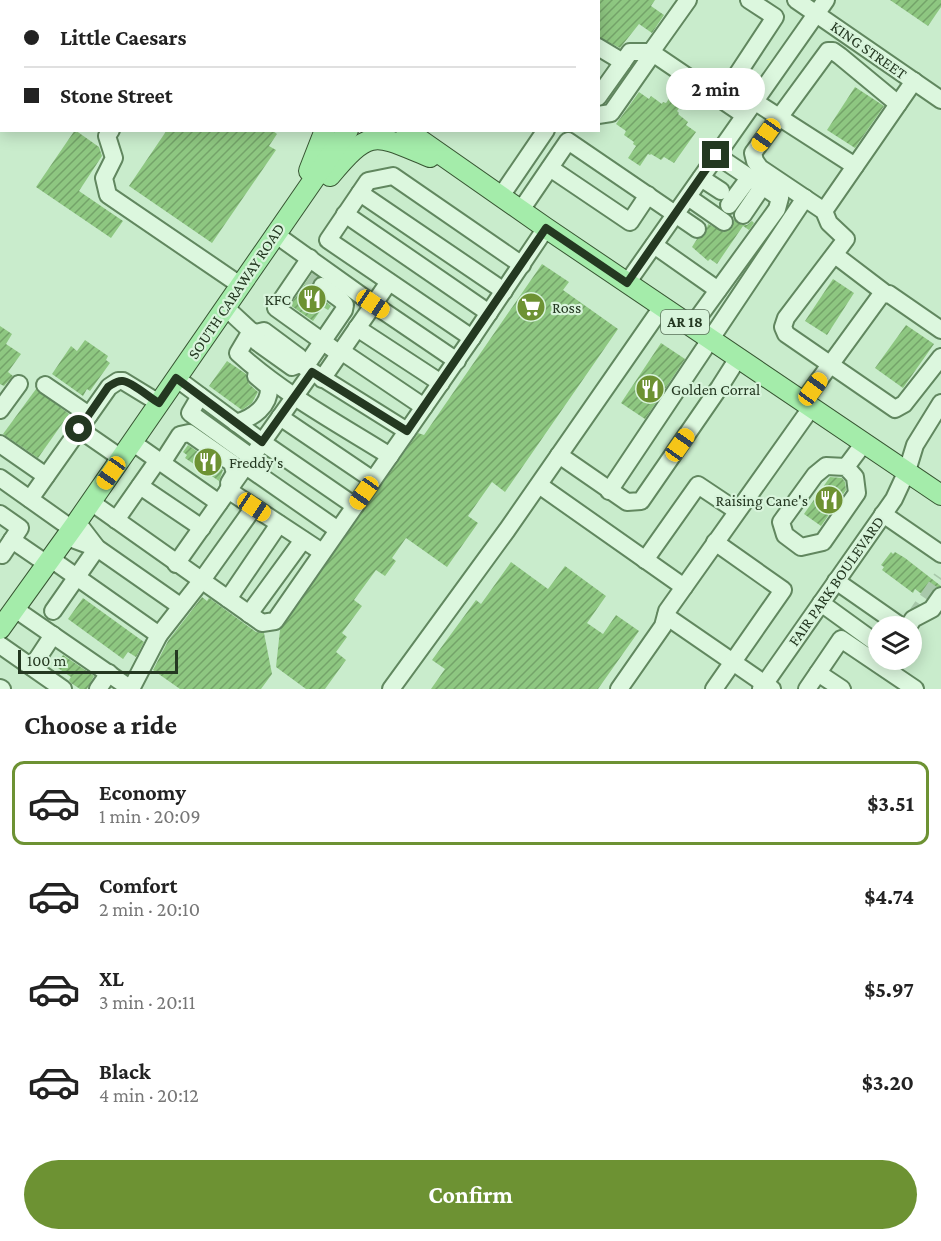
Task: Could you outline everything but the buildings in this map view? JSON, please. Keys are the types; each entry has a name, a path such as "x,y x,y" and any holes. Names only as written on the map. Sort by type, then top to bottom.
{"main road":[{"path":"290,212 321,145 324,132"},
{"name":"SOUTH CARAWAY ROAD","path":"0,629 91,502 347,132"},
{"name":"AR 18","path":"409,132 546,228 941,495"},
{"path":"429,132 465,171"},
{"path":"290,212 329,178 357,145 376,139 399,144 465,171"}],"street":[{"path":"600,115 611,113 688,0"},
{"path":"721,99 775,17 749,0"},
{"name":"KING STREET","path":"796,0 821,7 941,100"},
{"path":"627,283 821,7"},
{"path":"600,51 623,62"},
{"path":"898,104 840,56 833,51 828,51 753,153 760,168 824,211 829,223 846,239 786,318 783,327 786,334 895,409 904,404 941,357"},
{"path":"600,94 630,52 652,53 744,115"},
{"path":"824,211 914,81"},
{"path":"754,101 855,166"},
{"path":"110,132 107,136 114,158 104,178 108,195 240,285"},
{"path":"501,196 545,132"},
{"path":"521,210 572,136 648,195 697,229"},
{"path":"692,326 777,209 780,198 716,155"},
{"path":"550,168 630,222 648,195"},
{"path":"424,407 322,341 276,308 311,271 328,240 368,181 393,176 522,265"},
{"path":"701,178 729,214"},
{"path":"729,214 756,182"},
{"path":"360,193 504,291"},
{"path":"688,197 729,214"},
{"path":"609,491 804,198"},
{"path":"345,214 489,313"},
{"path":"91,502 262,623 275,621 457,361 546,228"},
{"path":"221,498 295,395 310,370 322,341 344,310 345,305 342,300 275,234"},
{"path":"328,240 472,338"},
{"path":"654,245 718,290"},
{"path":"834,255 885,293 941,330"},
{"path":"311,271 373,304 457,361"},
{"path":"310,370 340,353 389,282"},
{"path":"618,689 663,626 666,616 684,587 807,405 831,363 881,295 885,293"},
{"path":"391,689 539,485 662,307"},
{"path":"225,308 254,332 264,331 299,357 310,370 407,431"},
{"path":"357,328 441,383"},
{"path":"254,332 238,353 250,364 390,456"},
{"path":"559,456 627,502 641,501 738,358"},
{"path":"236,423 250,419 262,408 270,394 269,387 252,373 250,364"},
{"path":"176,378 262,442 355,506"},
{"path":"30,499 108,387 118,381 128,383 159,403"},
{"path":"0,410 19,384"},
{"path":"45,385 121,458"},
{"path":"913,392 939,406"},
{"path":"200,396 190,414 338,530"},
{"name":"FAIR PARK BOULEVARD","path":"766,687 821,603 894,499 907,471 915,445 939,406"},
{"path":"280,417 373,480"},
{"path":"116,520 180,435 189,433 232,463 235,473 202,528 176,564"},
{"path":"132,442 221,498 254,507 322,552"},
{"path":"846,466 864,443"},
{"path":"0,444 46,476"},
{"path":"826,466 846,466 855,477 857,493 823,542 801,547 785,535 782,522 815,475 826,466"},
{"path":"0,478 72,529 92,548 97,548 180,606"},
{"path":"539,485 684,587"},
{"path":"645,560 698,485 737,511"},
{"path":"140,486 202,528"},
{"path":"15,609 131,689 159,635 254,507"},
{"path":"0,514 20,528 4,548 49,562 76,577 159,635"},
{"path":"883,514 941,554"},
{"path":"228,598 279,524"},
{"path":"249,614 303,540"},
{"path":"714,689 783,590 716,542"},
{"path":"52,611 97,548"},
{"path":"837,581 886,616"},
{"path":"919,616 932,609 941,596"},
{"path":"821,603 868,637"},
{"path":"666,616 766,687"},
{"path":"32,667 53,635"},
{"path":"807,689 841,639 868,657"},
{"path":"0,645 63,689"},
{"path":"880,670 881,678 895,689"},
{"path":"886,670 914,689"},
{"path":"98,689 109,673"},
{"path":"818,673 842,689"}],"tunnel":[{"path":"309,278 322,286"},
{"path":"915,616 941,578"}],"place":[{"name":"KFC","path":"312,299"},
{"name":"Ross","path":"531,307"},
{"name":"Golden Corral","path":"650,389"},
{"name":"Freddy's","path":"208,462"},
{"name":"Raising Cane's","path":"829,500"}],"route":[{"path":"79,429 108,387 118,381 128,383 159,403 176,378 262,442 312,372 407,431 546,228 627,283 716,155"}]}
